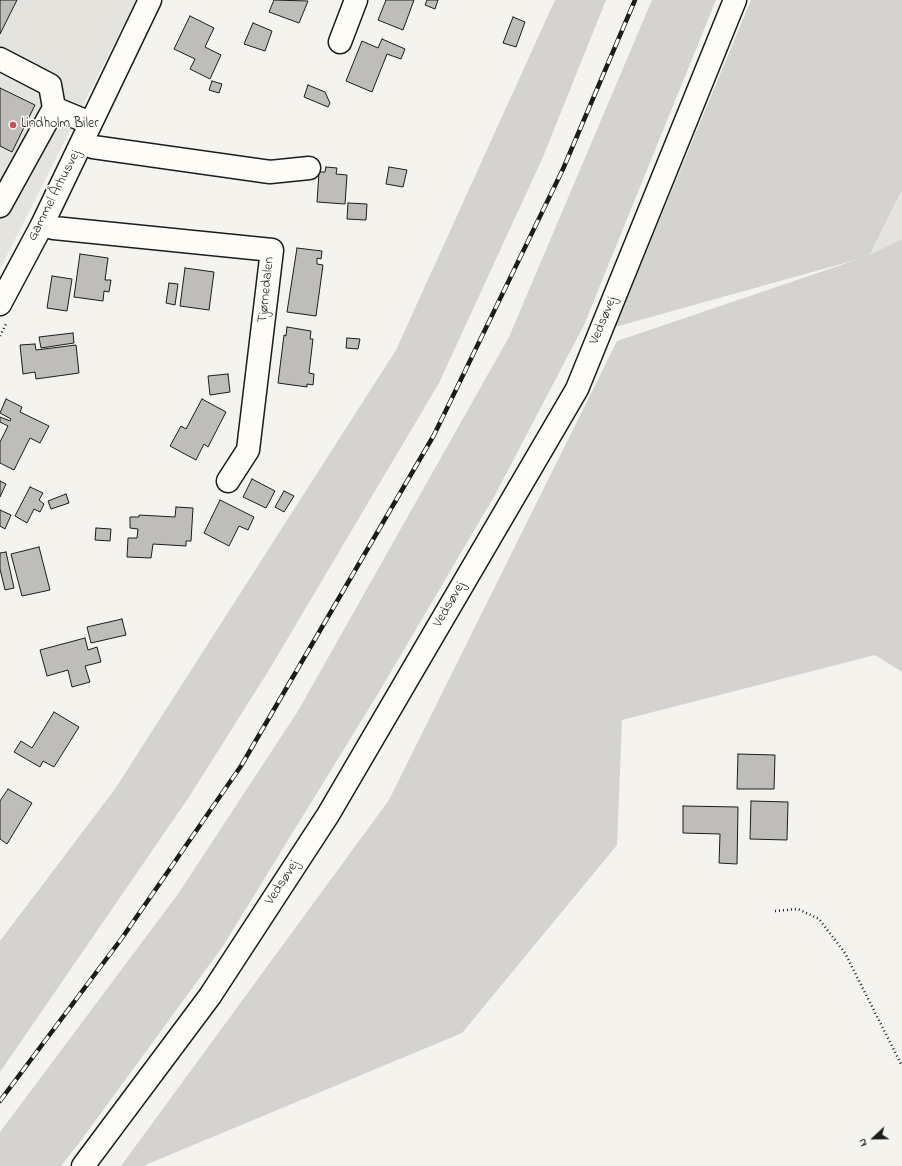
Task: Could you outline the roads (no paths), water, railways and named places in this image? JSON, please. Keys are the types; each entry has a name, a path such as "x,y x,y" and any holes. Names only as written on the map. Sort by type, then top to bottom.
{"street":[{"name":"Gammel Århusvej","path":"0,304 42,225 150,0"},
{"path":"340,42 356,0"},
{"name":"Vedsøvej","path":"83,1166 210,996 328,815 577,389 735,0"},
{"path":"0,59 50,85 54,108 0,206"},
{"path":"54,108 90,123"},
{"path":"82,143 94,147 270,172 309,168"},
{"name":"Tjørnedalen","path":"42,225 54,228 272,250 248,450 228,481"}],"railway":[{"path":"0,1101 122,938 241,766 434,435 563,169 635,0"}],"place":[{"name":"Lindholm Biler","path":"13,125"}]}
